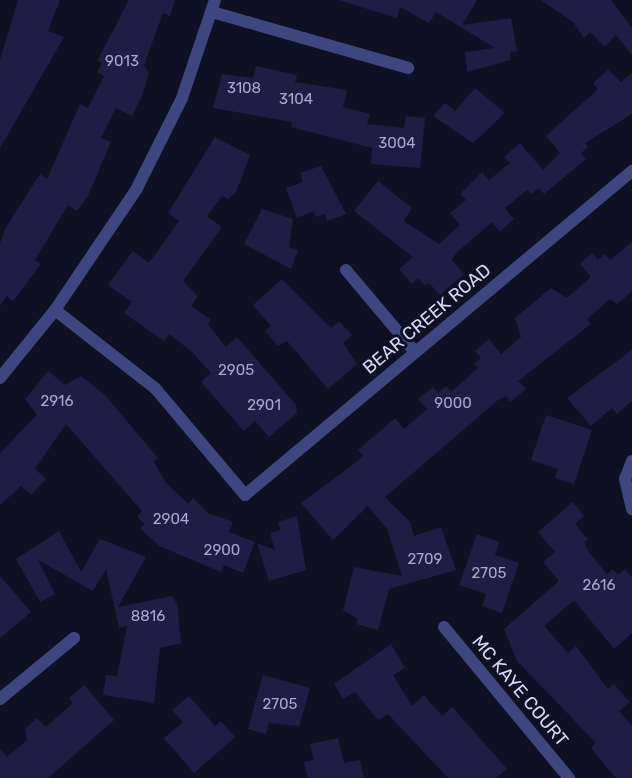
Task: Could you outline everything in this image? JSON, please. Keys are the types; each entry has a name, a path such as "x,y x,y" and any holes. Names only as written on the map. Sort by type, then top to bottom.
{"street":[{"path":"0,378 55,310 161,145 214,6 408,68"},
{"name":"BEAR CREEK ROAD","path":"55,310 155,388 245,495 632,171"},
{"path":"346,270 415,352"},
{"path":"632,461 625,478 632,509"},
{"name":"MC KAYE COURT","path":"444,627 569,778"},
{"path":"0,699 74,638"}],"building":[{"path":"18,0 60,0 48,31 64,37 0,148 0,60"},
{"path":"129,0 175,0 170,16 163,13 144,65 149,74 141,98 132,116 116,108 101,138 111,142 88,196 77,211 68,205 35,260 41,264 13,301 7,296 0,306 0,243 6,227 40,174 47,179 80,104 88,108 104,76 97,72 102,63 97,61"},
{"path":"338,0 477,0 462,25 511,18 517,51 510,52 511,60 467,72 465,52 495,48 436,12 429,23 400,7 397,18"},
{"path":"541,0 611,0 632,28 632,55 616,35 605,47 590,32 584,38 573,22"},
{"path":"256,66 297,75 295,82 347,90 343,107 370,114 367,124 404,128 406,116 425,118 420,168 371,164 372,148 291,127 292,122 213,108 222,74 253,78"},
{"path":"608,70 621,82 632,73 632,114 585,143 588,147 581,153 586,159 544,194 539,188 531,194 527,190 505,208 514,219 500,232 492,222 456,253 452,260 464,274 440,295 429,283 425,286 418,278 412,284 399,269 413,257 354,211 378,181 412,208 404,221 439,244 460,225 450,213 466,200 460,194 482,172 489,180 510,163 504,157 520,143 543,170 560,153 546,136 598,89 593,83"},
{"path":"475,88 505,113 473,143 433,116 445,103 455,111"},
{"path":"215,137 250,155 236,192 228,199 222,196 207,216 222,227 183,281 198,296 191,306 211,320 208,324 226,347 237,337 296,405 297,413 269,437 255,421 244,431 201,382 211,373 191,351 169,334 164,341 124,313 132,302 108,285 133,251 149,263 179,221 168,213"},
{"path":"321,166 346,214 327,221 325,214 316,217 314,211 297,218 286,188 303,182 300,173"},
{"path":"262,209 293,219 289,247 298,250 291,269 244,244"},
{"path":"632,242 632,291 617,304 610,299 587,319 591,324 518,381 526,389 510,402 506,396 498,400 385,497 410,522 414,536 441,527 456,570 389,589 378,630 356,624 358,619 343,610 354,567 402,576 387,529 368,506 333,540 301,503 363,456 358,450 395,418 404,429 427,409 418,399 433,387 438,393 446,386 451,392 478,368 474,364 481,358 475,351 489,339 501,354 521,337 515,318 551,288 567,298 591,277 580,264 592,253 598,260 605,254 610,260"},
{"path":"282,279 331,328 339,321 352,335 343,343 357,364 328,389 287,341 278,346 265,331 271,326 253,305"},
{"path":"632,350 632,401 617,414 612,408 591,426 567,398"},
{"path":"48,371 65,385 81,376 105,395 158,458 154,461 165,482 188,504 193,498 208,513 233,522 229,532 255,542 243,573 224,565 221,572 159,546 140,528 145,524 137,517 142,511 66,424 35,469 46,479 31,495 21,486 0,505 0,453 37,415 25,399"},
{"path":"546,415 592,430 574,484 555,478 558,469 531,460"},
{"path":"573,502 584,516 575,524 588,539 584,542 589,552 607,574 613,569 618,575 625,569 632,577 632,633 614,649 574,600 544,626 568,653 576,646 608,689 614,684 630,702 619,711 632,726 632,778 616,778 603,763 591,748 596,743 517,661 504,629 559,581 543,562 555,552 538,532"},
{"path":"297,516 306,570 269,581 257,543 275,550 270,533 281,530 278,522"},
{"path":"59,531 81,572 100,539 146,557 118,607 172,596 177,604 181,643 160,648 154,703 103,695 106,675 117,676 127,626 119,628 106,569 93,591 38,560 55,594 40,602 16,559"},
{"path":"477,534 499,542 495,555 519,563 502,613 482,606 486,594 459,585"},
{"path":"0,576 31,612 0,638"},
{"path":"391,644 405,668 393,675 412,706 424,695 442,716 452,707 507,769 496,778 448,778 388,714 378,720 355,692 343,699 334,684"},
{"path":"263,675 310,688 299,726 269,723 266,734 248,729"},
{"path":"84,685 114,720 48,778 0,778 0,749 7,757 27,740 25,729 37,718 46,727 73,703 69,698"},
{"path":"189,696 215,726 221,721 235,737 194,773 164,738 183,722 172,710"},
{"path":"338,738 344,763 360,760 364,778 308,778 304,762 314,760 310,744"}]}
